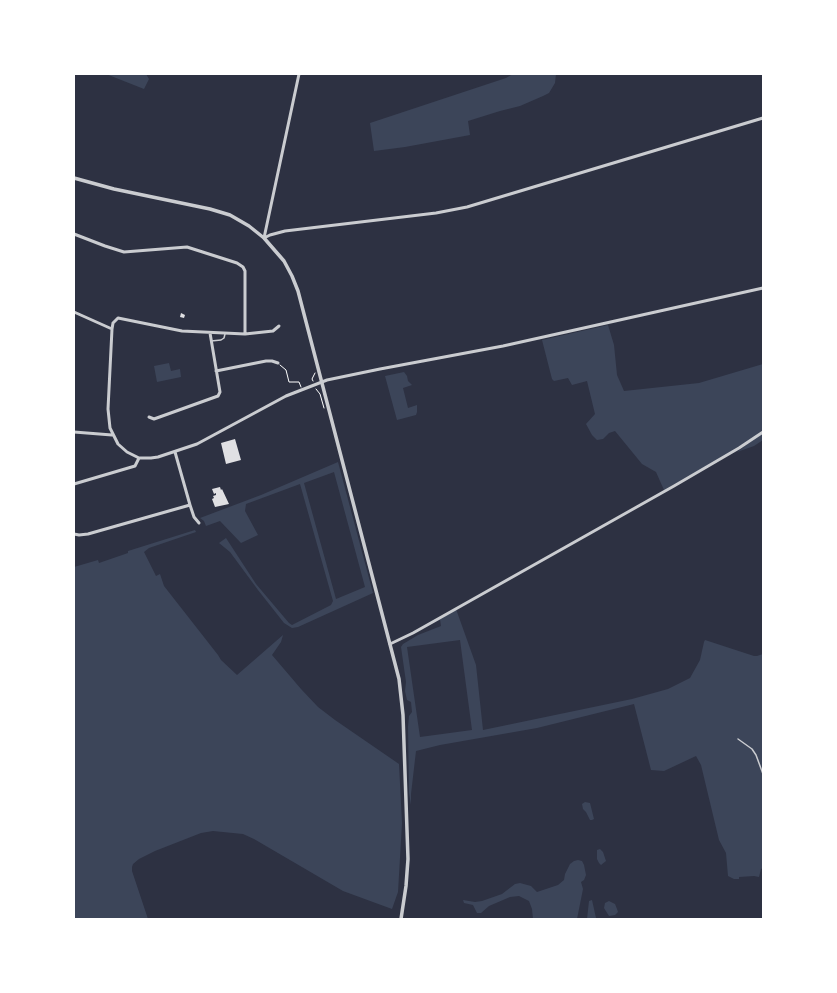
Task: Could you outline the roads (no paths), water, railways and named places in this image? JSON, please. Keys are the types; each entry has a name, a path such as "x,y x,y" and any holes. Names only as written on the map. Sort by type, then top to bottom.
{"street":[{"path":"264,238 299,74"},
{"path":"264,238 285,231 428,214 467,207 763,118"},
{"path":"74,178 97,185 198,206 220,212 239,220 256,230 284,261 298,291 390,644 400,688 404,738 408,858 406,886 401,919"},
{"path":"74,234 124,252 187,247 240,264 245,271 245,334"},
{"path":"279,326 273,331 245,334 225,334 182,331 118,318 113,323 112,329 108,408 112,435 118,444 122,449 132,455 140,458 151,458 175,452 197,444 273,403 302,389 321,382 380,369 503,346 763,288"},
{"path":"74,312 112,329"},
{"path":"149,417 154,419 218,396 220,392 210,333"},
{"path":"216,371 266,361 278,363"},
{"path":"74,432 112,435"},
{"path":"390,644 668,490 763,432"},
{"path":"175,452 194,517 199,523"},
{"path":"74,484 135,466 140,458"},
{"path":"74,534 88,534 190,505"}],"lane":[{"path":"211,341 221,340 224,338 225,334"},
{"path":"738,739 752,749 756,755 763,774"}]}
